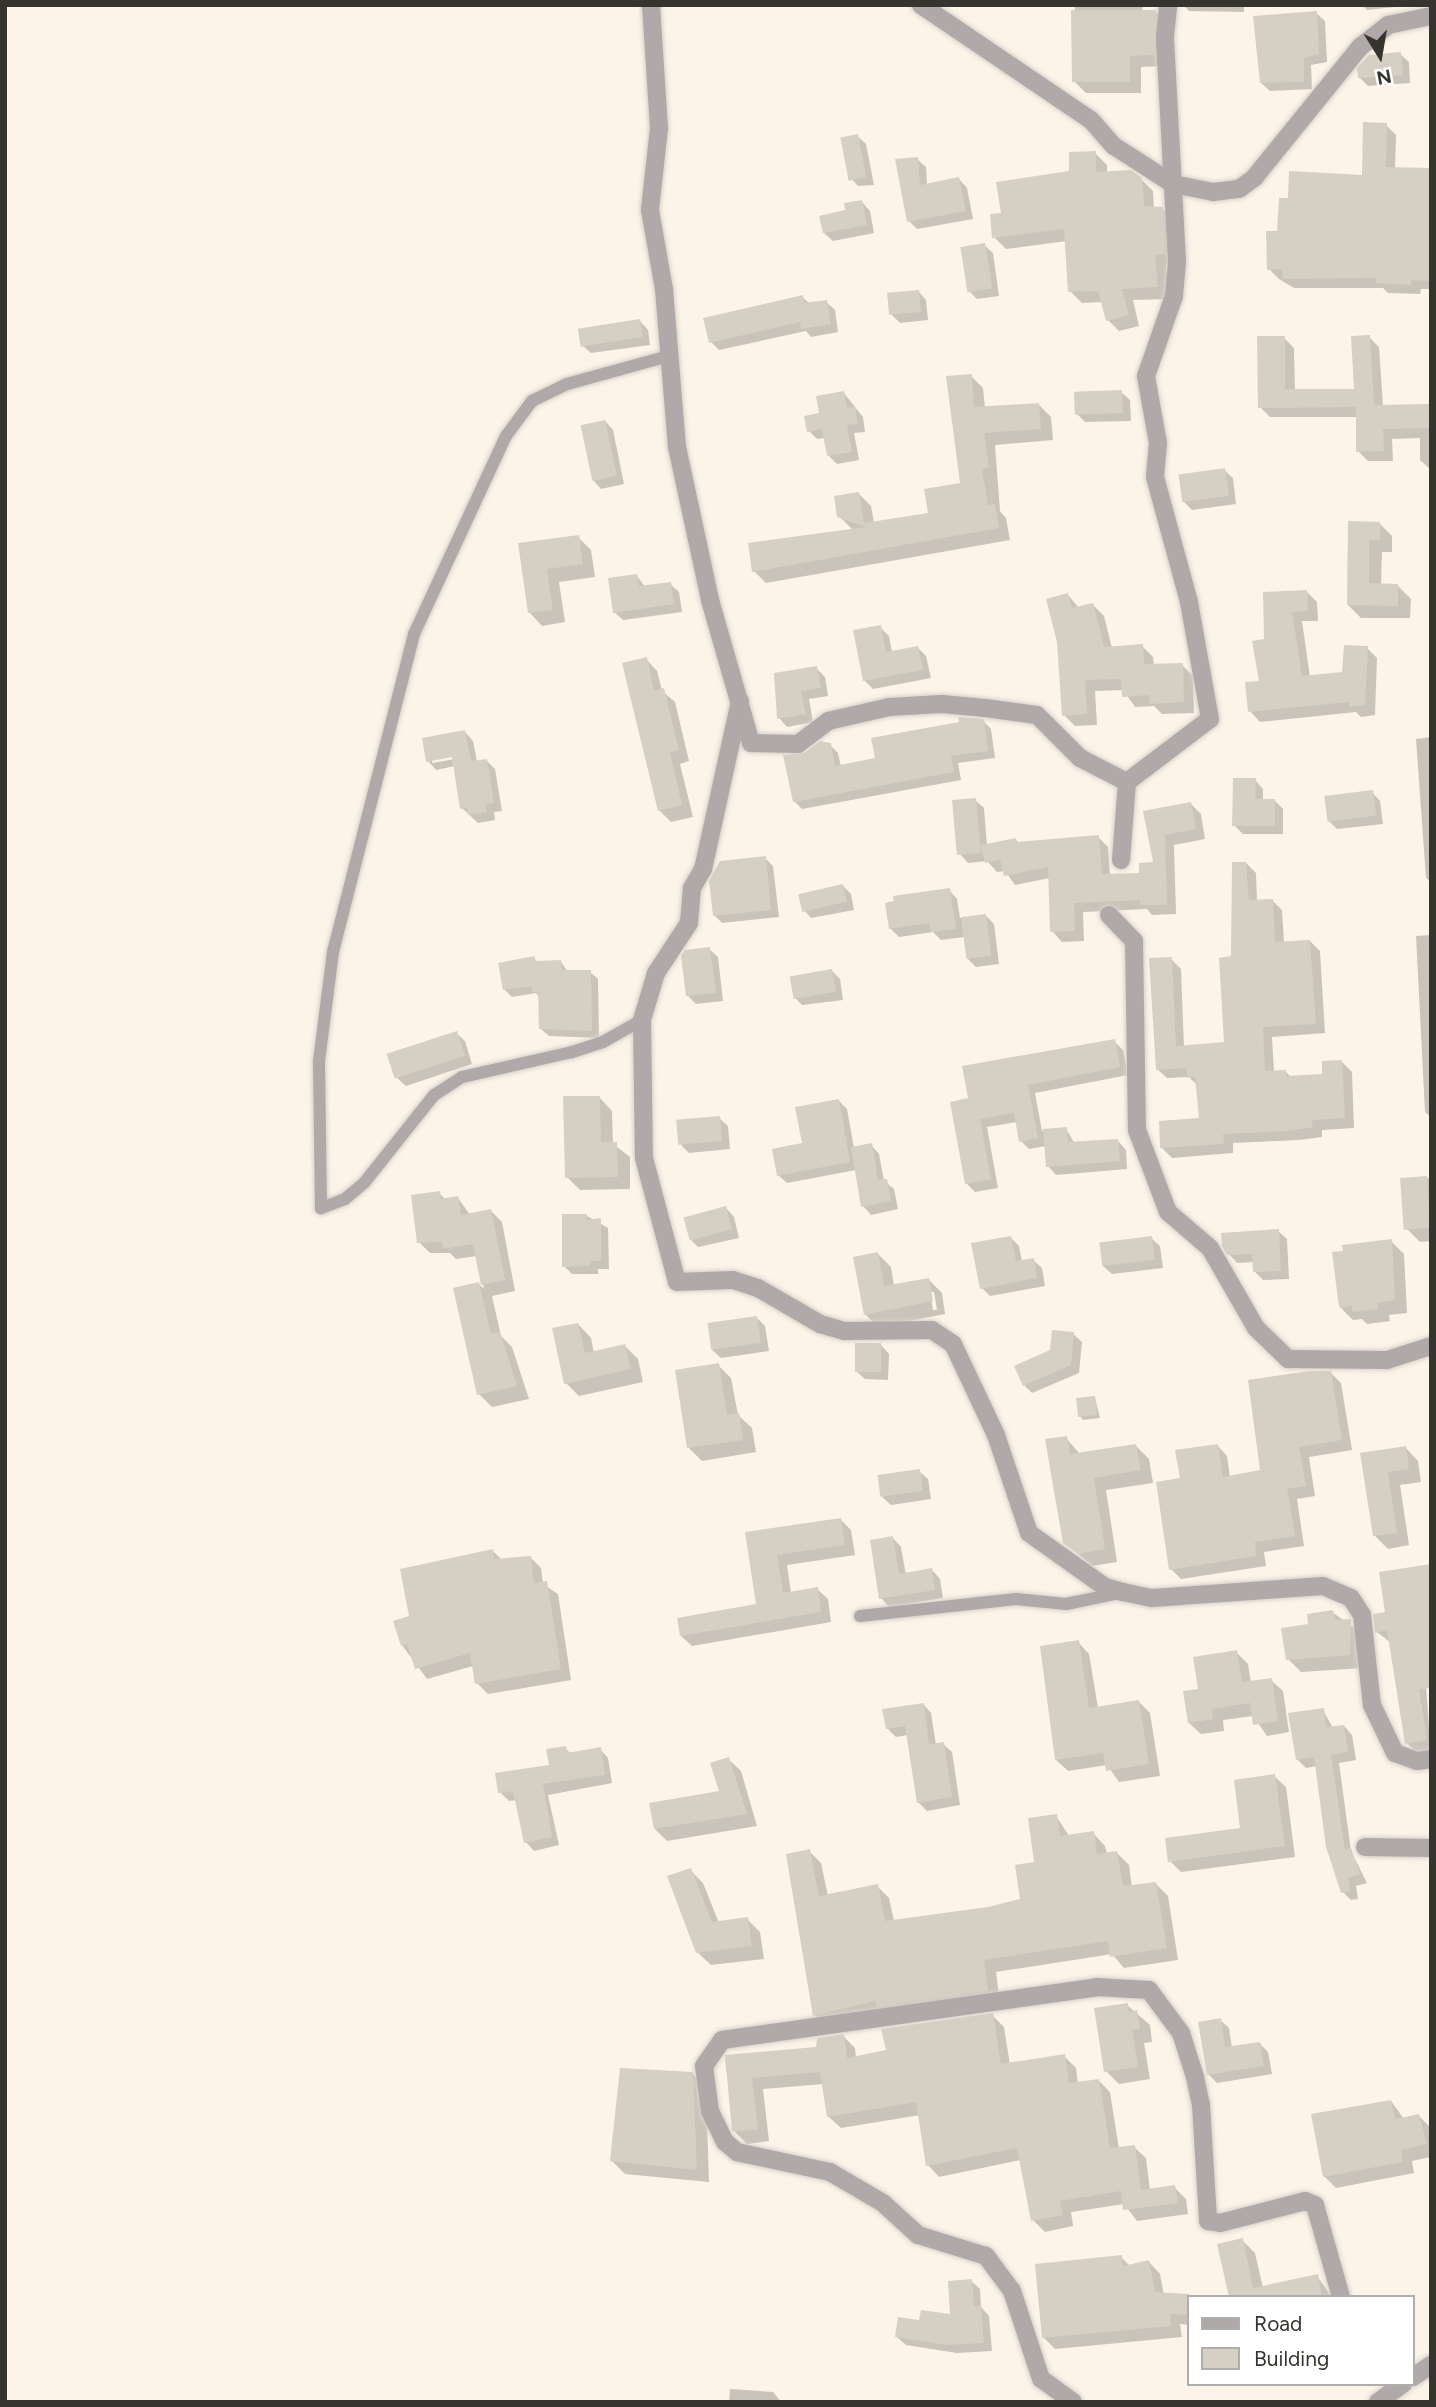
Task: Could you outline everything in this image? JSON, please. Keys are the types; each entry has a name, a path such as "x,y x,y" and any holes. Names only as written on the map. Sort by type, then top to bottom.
{"street":[{"path":"651,5 659,128 650,210 664,289 677,447 710,600 751,743 798,744 828,721 889,707 942,704 1037,715 1080,758 1127,782"},
{"path":"921,5 1072,106 1091,120 1114,146 1173,184 1213,192 1239,189 1254,178 1360,47 1388,25 1431,16"},
{"path":"1121,860 1127,782 1210,719 1189,602 1155,477 1158,443 1146,376 1174,296 1173,184 1166,36 1168,5"},
{"path":"740,701 703,869 692,888 689,923 656,973 642,1020 644,1158 677,1282 733,1280 758,1288 820,1324 845,1331 932,1330 953,1344 996,1435 1029,1533 1105,1587 1152,1598 1323,1586 1352,1598 1362,1615 1371,1705 1395,1752 1417,1760 1431,1759"},
{"path":"1109,915 1134,941 1137,1130 1168,1212 1210,1248 1256,1328 1288,1359 1387,1360 1431,1346"},
{"path":"1365,1847 1431,1848"},
{"path":"1073,2402 1041,2379 1012,2291 986,2256 918,2235 883,2203 830,2172 737,2152 725,2141 710,2111 704,2066 722,2040 1097,1987 1149,1990 1181,2032 1195,2077 1201,2105 1208,2221 1220,2223 1305,2201 1315,2205 1340,2295"},
{"path":"1415,2376 1431,2365"},
{"path":"1378,2395 1398,2386"}],"lane":[{"path":"642,1020 572,1052 462,1077 434,1095 364,1182 345,1199 321,1208 319,1061 333,953 414,634 506,436 532,401 567,384 669,356"},
{"path":"860,1616 1016,1599 1066,1604 1123,1592"}],"building":[{"path":"1071,10 1156,10 1155,55 1130,56 1130,82 1072,82"},
{"path":"1317,11 1319,54 1304,58 1304,82 1260,83 1253,16"},
{"path":"1401,52 1403,75 1358,78 1357,68 1369,55"},
{"path":"1363,122 1387,123 1386,167 1431,168 1431,281 1411,280 1411,285 1376,283 1376,278 1283,279 1282,269 1267,270 1266,231 1277,231 1279,198 1288,198 1289,171 1362,175"},
{"path":"858,134 866,177 849,181 840,137"},
{"path":"1096,151 1096,172 1131,170 1142,178 1144,206 1163,207 1165,254 1155,255 1158,287 1122,289 1129,315 1106,321 1098,291 1068,292 1064,229 992,238 990,214 1001,213 996,182 1069,171 1069,152"},
{"path":"918,157 920,185 959,177 966,211 907,222 895,159"},
{"path":"862,200 867,225 823,233 819,216 845,210 844,203"},
{"path":"985,243 992,288 968,292 960,247"},
{"path":"919,290 921,312 889,315 887,293"},
{"path":"803,295 804,303 827,300 831,324 801,329 800,322 709,343 703,318"},
{"path":"640,319 643,337 581,347 578,329"},
{"path":"1370,335 1374,405 1431,404 1431,428 1383,429 1384,451 1356,452 1356,407 1258,408 1257,336 1285,336 1285,389 1354,389 1351,336"},
{"path":"972,374 974,407 1039,403 1041,429 984,433 989,467 982,469 988,505 995,504 999,528 752,572 748,543 866,527 837,517 834,496 859,492 864,523 928,513 924,489 960,483 946,376"},
{"path":"1122,390 1123,413 1075,415 1074,392"},
{"path":"844,391 847,408 855,407 858,424 847,425 852,452 827,456 822,429 807,432 804,416 819,413 816,396"},
{"path":"605,420 617,476 592,481 581,425"},
{"path":"1225,468 1229,496 1182,502 1178,475"},
{"path":"1348,521 1380,522 1380,540 1369,540 1369,583 1398,584 1398,606 1347,605"},
{"path":"579,535 583,564 547,569 553,610 528,613 518,543"},
{"path":"637,574 639,586 671,582 674,604 613,613 608,578"},
{"path":"1307,590 1308,611 1292,612 1302,676 1342,672 1344,645 1368,646 1365,705 1349,707 1349,702 1248,712 1245,682 1259,681 1252,641 1264,639 1263,592"},
{"path":"1068,593 1072,608 1093,603 1104,647 1143,644 1144,664 1183,663 1184,702 1150,704 1149,695 1122,697 1121,679 1085,680 1087,714 1062,716 1057,642 1046,599"},
{"path":"881,625 886,652 918,646 923,670 863,681 853,630"},
{"path":"647,657 654,691 664,688 679,750 670,752 682,805 658,811 622,663"},
{"path":"817,666 821,688 801,691 806,714 777,719 774,673"},
{"path":"958,717 984,719 988,751 951,756 954,772 793,802 783,755 804,753 820,741 831,743 835,766 875,758 871,738 959,722"},
{"path":"465,730 471,761 487,759 494,803 486,804 487,812 468,815 467,807 460,809 452,757 426,762 422,738"},
{"path":"1233,778 1256,778 1255,799 1275,799 1275,826 1232,826"},
{"path":"1373,790 1376,816 1328,822 1324,796"},
{"path":"976,798 981,853 957,855 952,800"},
{"path":"1191,802 1196,829 1165,835 1167,905 1140,905 1140,900 1074,903 1075,931 1050,932 1048,867 1004,876 1000,860 985,863 981,845 1016,838 1017,842 1099,835 1102,874 1139,873 1139,863 1153,862 1143,811"},
{"path":"766,856 771,910 713,916 709,881 720,861"},
{"path":"1232,862 1246,862 1249,900 1273,899 1275,942 1310,940 1316,1024 1263,1027 1265,1071 1286,1070 1286,1076 1322,1074 1322,1061 1342,1060 1345,1118 1312,1120 1313,1127 1288,1131 1223,1134 1224,1144 1160,1148 1159,1121 1199,1118 1195,1077 1187,1078 1186,1068 1156,1070 1149,958 1172,957 1176,1046 1224,1042 1219,958 1231,956"},
{"path":"843,884 847,902 802,912 798,894"},
{"path":"950,888 956,929 931,932 929,923 889,929 885,903 894,901 893,896"},
{"path":"986,914 991,956 966,959 961,917"},
{"path":"710,947 716,993 686,996 681,956 685,950"},
{"path":"535,956 535,961 561,960 562,970 591,970 592,1031 539,1029 538,992 532,992 532,986 503,990 498,963"},
{"path":"832,969 836,992 794,999 790,976"},
{"path":"457,1031 465,1056 395,1079 387,1054"},
{"path":"1115,1039 1120,1067 1028,1085 1038,1138 1019,1142 1014,1113 980,1119 991,1179 965,1184 950,1102 968,1098 962,1066"},
{"path":"563,1096 600,1096 601,1142 617,1142 618,1177 565,1178"},
{"path":"839,1099 850,1162 777,1176 772,1149 802,1143 795,1107"},
{"path":"720,1116 722,1141 678,1145 676,1120"},
{"path":"1067,1127 1068,1142 1118,1139 1120,1161 1046,1167 1043,1129"},
{"path":"872,1143 878,1180 887,1179 891,1201 861,1207 851,1147"},
{"path":"1427,1176 1431,1228 1404,1230 1400,1178"},
{"path":"440,1191 441,1199 458,1196 461,1215 491,1209 505,1280 481,1285 473,1244 443,1249 442,1242 417,1243 411,1195"},
{"path":"726,1206 732,1229 690,1241 683,1217"},
{"path":"562,1214 587,1214 587,1220 601,1218 601,1261 590,1261 590,1266 562,1267"},
{"path":"1279,1229 1281,1271 1253,1272 1252,1254 1227,1255 1222,1246 1221,1233"},
{"path":"1011,1236 1016,1261 1034,1258 1037,1278 980,1289 971,1243"},
{"path":"1152,1236 1155,1260 1102,1266 1099,1242"},
{"path":"1392,1239 1395,1300 1377,1303 1378,1309 1352,1312 1352,1306 1339,1307 1332,1252 1343,1251 1342,1245"},
{"path":"878,1252 884,1286 929,1278 933,1301 864,1315 853,1257"},
{"path":"479,1282 491,1334 500,1332 517,1386 477,1395 453,1288"},
{"path":"757,1316 761,1343 711,1350 707,1323"},
{"path":"578,1323 585,1353 625,1344 631,1369 564,1384 552,1328"},
{"path":"1052,1330 1074,1332 1071,1365 1023,1386 1014,1366 1050,1350"},
{"path":"855,1343 881,1343 881,1372 855,1372"},
{"path":"719,1363 727,1415 739,1413 743,1440 687,1448 675,1370"},
{"path":"1309,1371 1331,1371 1342,1440 1299,1447 1306,1486 1287,1489 1295,1536 1255,1542 1256,1556 1169,1570 1156,1482 1180,1478 1175,1450 1218,1444 1223,1477 1260,1470 1248,1380"},
{"path":"1095,1396 1097,1415 1078,1417 1076,1398"},
{"path":"1067,1436 1070,1454 1136,1444 1141,1470 1094,1478 1105,1549 1078,1554 1063,1543 1045,1439"},
{"path":"1406,1446 1409,1469 1388,1472 1397,1533 1373,1536 1360,1453"},
{"path":"920,1469 923,1491 880,1497 877,1475"},
{"path":"841,1518 845,1545 777,1555 783,1593 818,1587 821,1612 680,1636 677,1618 756,1604 745,1532"},
{"path":"893,1536 899,1574 932,1568 935,1590 879,1599 870,1540"},
{"path":"493,1549 494,1559 531,1556 534,1583 547,1581 561,1669 475,1684 470,1653 415,1669 407,1644 401,1646 393,1621 409,1616 400,1569"},
{"path":"1431,1564 1431,1688 1419,1689 1427,1740 1405,1744 1387,1630 1375,1633 1373,1614 1385,1612 1379,1572"},
{"path":"1333,1610 1335,1620 1351,1619 1350,1655 1286,1660 1281,1628 1308,1624 1307,1614"},
{"path":"1079,1640 1089,1708 1139,1700 1149,1764 1106,1771 1103,1753 1055,1760 1040,1646"},
{"path":"1237,1650 1242,1682 1272,1678 1278,1721 1253,1725 1250,1703 1212,1709 1213,1719 1188,1723 1183,1691 1198,1689 1193,1657"},
{"path":"924,1703 929,1744 944,1742 952,1797 917,1803 905,1726 886,1729 882,1709"},
{"path":"1324,1708 1326,1727 1344,1725 1348,1752 1331,1755 1345,1850 1351,1848 1360,1874 1348,1878 1350,1891 1341,1893 1326,1847 1314,1757 1296,1760 1288,1713"},
{"path":"566,1746 567,1753 601,1747 605,1775 543,1784 552,1837 524,1843 513,1791 498,1793 495,1773 549,1765 546,1749"},
{"path":"729,1757 747,1814 654,1829 649,1803 719,1791 710,1763"},
{"path":"1275,1774 1285,1846 1168,1862 1165,1838 1240,1828 1234,1780"},
{"path":"1057,1814 1060,1836 1094,1831 1097,1854 1117,1851 1123,1886 1156,1882 1167,1948 1110,1957 1108,1941 984,1960 988,1991 877,2007 875,2001 813,2016 786,1854 810,1849 819,1896 878,1884 885,1921 988,1907 1020,1899 1015,1865 1034,1862 1028,1818"},
{"path":"691,1868 712,1922 748,1917 752,1946 696,1953 667,1876"},
{"path":"1128,2003 1129,2012 1137,2010 1140,2029 1132,2030 1138,2067 1104,2072 1094,2008"},
{"path":"993,2013 1001,2064 1065,2054 1069,2083 1099,2079 1110,2148 1135,2145 1141,2190 1175,2185 1178,2203 1123,2210 1121,2191 1060,2201 1063,2215 1031,2221 1017,2148 926,2166 916,2102 827,2117 820,2072 752,2078 758,2130 732,2131 725,2055 816,2047 817,2038 844,2034 847,2058 886,2050 881,2029"},
{"path":"1221,2018 1225,2047 1260,2042 1264,2066 1207,2075 1198,2022"},
{"path":"620,2068 693,2072 697,2170 610,2161"},
{"path":"1391,2100 1395,2119 1419,2114 1427,2144 1401,2150 1403,2162 1323,2177 1311,2114"},
{"path":"1243,2238 1253,2288 1318,2274 1322,2295 1229,2295 1217,2244"},
{"path":"1122,2255 1123,2266 1149,2260 1155,2292 1189,2294 1188,2315 1170,2314 1171,2326 1042,2338 1035,2264"},
{"path":"972,2279 974,2306 981,2305 984,2343 948,2345 895,2337 898,2317 919,2320 921,2310 950,2314 948,2281"}]}
